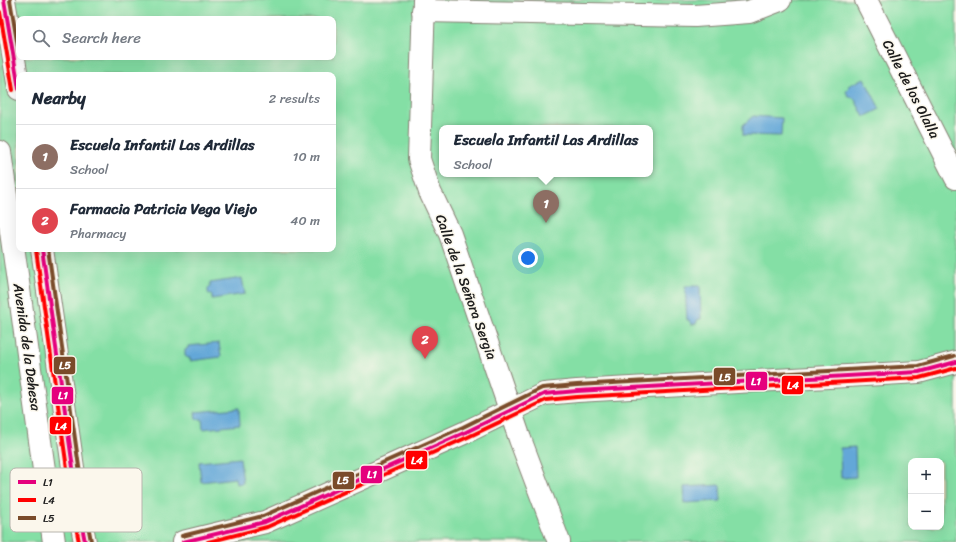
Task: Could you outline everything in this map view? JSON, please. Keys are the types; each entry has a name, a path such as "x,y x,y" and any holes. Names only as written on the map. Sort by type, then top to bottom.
{"street":[{"path":"4,0 16,72"},
{"path":"424,5 695,16 749,12 780,0"},
{"name":"Calle de los Olalla","path":"866,0 956,178"},
{"name":"Calle de la Señora Sergia","path":"424,5 419,159 430,192 450,234 520,439 559,542"},
{"name":"Avenida de la Dehesa","path":"0,152 44,468"},
{"name":"Avenida de la Dehesa","path":"42,252 73,468"},
{"path":"183,542 265,522 459,435 544,394 919,372 956,362"},
{"name":"Avenida de la Dehesa","path":"53,532 54,542"},
{"name":"Avenida de la Dehesa","path":"83,532 85,542"}],"green space":[{"path":"0,0 956,0 956,542 0,542"}],"water":[{"path":"864,78 880,109 864,117 854,98 849,97 846,92 849,87 848,86"},
{"path":"753,116 782,118 781,136 743,135 743,125"},
{"path":"242,278 245,294 212,299 212,296 208,293 210,283"},
{"path":"685,286 700,286 701,319 698,319 696,324 691,324 689,320 687,320"},
{"path":"219,343 221,357 190,361 190,358 185,356 185,350 188,346"},
{"path":"239,408 240,425 203,429 202,419 196,419 195,412"},
{"path":"855,447 856,477 841,478 840,448"},
{"path":"240,458 243,483 236,484 235,478 201,482 199,462"},
{"path":"720,485 721,501 684,503 683,487"}],"transit line":[{"name":"L1","path":"4,0 16,72"},
{"name":"L5","path":"10,0 16,35"},
{"name":"L4","path":"0,12 13,90"},
{"name":"L4","path":"36,252 67,468"},
{"name":"L1","path":"42,252 73,468"},
{"name":"L5","path":"48,252 79,468"},
{"name":"L5","path":"182,536 263,516 463,427 542,388 918,366 954,356"},
{"name":"L1","path":"183,542 265,522 466,432 544,394 919,372 956,362"},
{"name":"L4","path":"208,542 267,527 468,437 546,400 919,378 956,368"},
{"name":"L4","path":"77,532 79,542"},
{"name":"L1","path":"83,532 85,542"},
{"name":"L5","path":"89,532 91,541"}],"place":[{"name":"Escuela Infantil Las Ardillas","path":"546,223"},
{"name":"Farmacia Patricia Vega Viejo","path":"425,359"}]}
